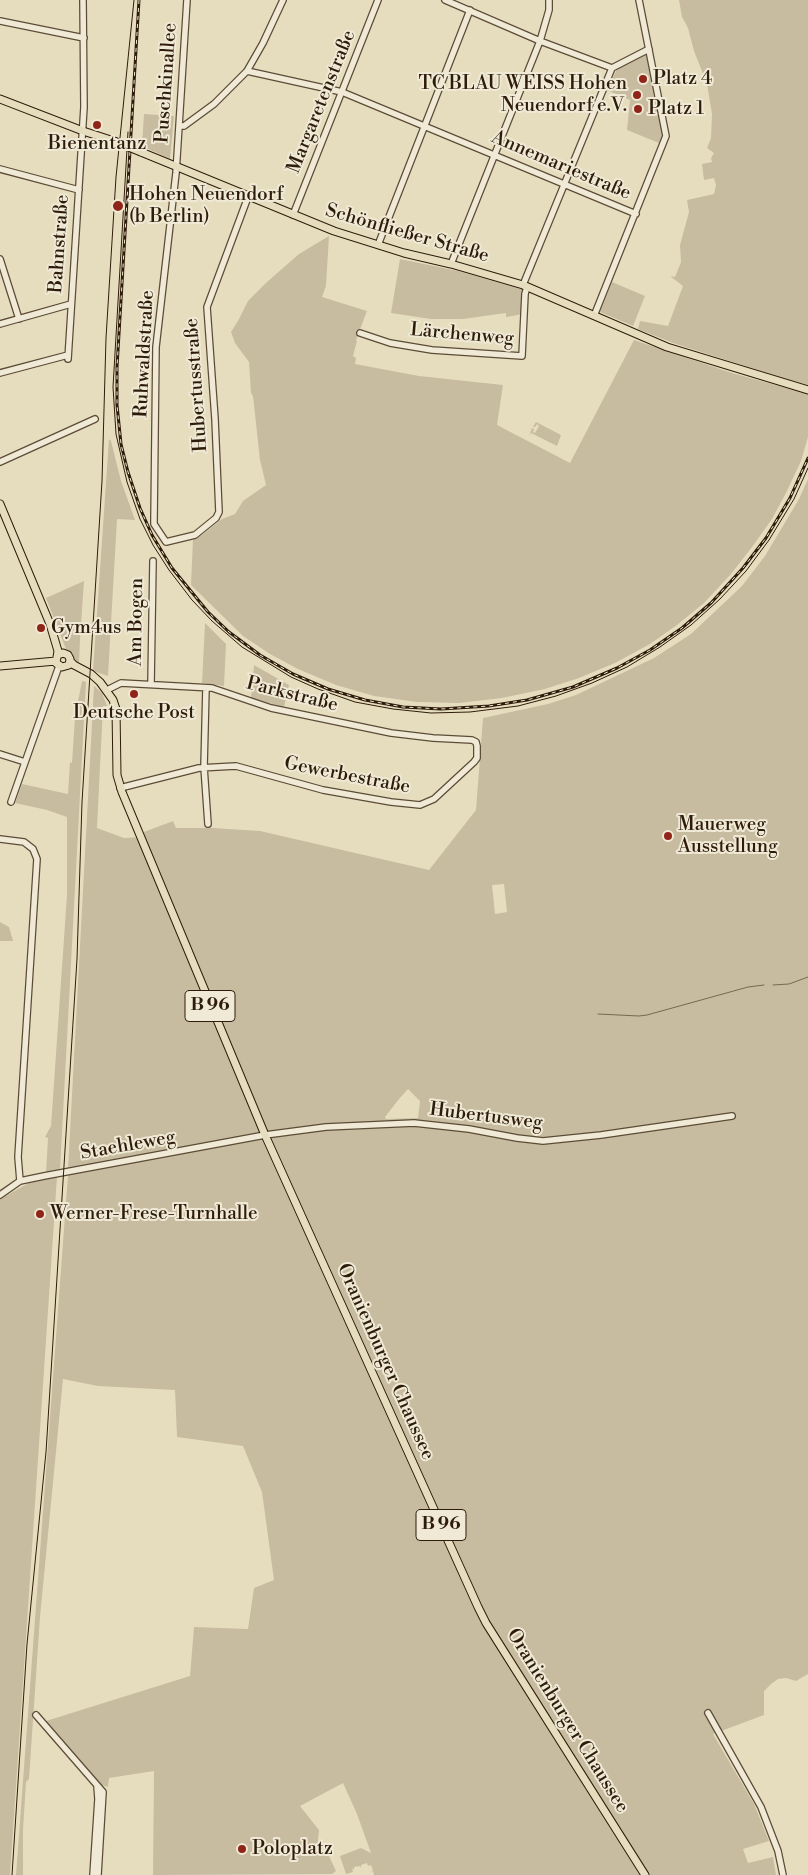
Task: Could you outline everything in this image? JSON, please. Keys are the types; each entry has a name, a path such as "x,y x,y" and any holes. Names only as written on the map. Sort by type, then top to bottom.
{"main road":[{"name":"Schönfließer Straße","path":"0,98 83,132 114,141 176,168 334,231 409,255 451,264 525,286 667,347 808,390"},
{"path":"0,504 50,624 62,662"},
{"path":"0,666 62,662 69,657 50,624"},
{"name":"B 96","path":"62,662 96,679 107,691 116,717 117,775 120,788"},
{"name":"Oranienburger Chaussee","path":"120,788 266,1135 486,1623 645,1875"}],"street":[{"name":"Bahnstraße","path":"0,373 68,357 83,132 83,0"},
{"name":"Puschkinallee","path":"176,168 187,0"},
{"path":"179,126 184,126 214,104 247,70 264,43 283,0"},
{"name":"Margaretenstraße","path":"293,215 378,0"},
{"path":"445,0 612,68"},
{"path":"451,264 540,40 549,10 549,0"},
{"path":"594,316 666,136 640,0"},
{"path":"378,245 470,10"},
{"path":"0,21 84,38"},
{"path":"525,286 612,68 650,49"},
{"name":"Annemariestraße","path":"247,70 342,92 636,214"},
{"name":"Ruhwaldstraße","path":"164,540 154,524 156,347 176,168"},
{"path":"0,169 79,190"},
{"name":"Hubertusstraße","path":"164,540 167,542 195,534 216,518 219,512 207,306 248,197"},
{"path":"0,259 19,319"},
{"name":"Lärchenweg","path":"360,333 390,343 432,350 522,356 525,286"},
{"path":"0,324 71,304"},
{"path":"0,462 95,419"},
{"name":"Am Bogen","path":"151,684 154,561"},
{"path":"11,802 62,662"},
{"name":"Parkstraße","path":"107,691 120,683 206,688 223,691 266,707 377,730 434,738 473,740"},
{"path":"206,688 204,767 208,824"},
{"name":"Gewerbestraße","path":"120,788 204,767 239,766 323,790 417,805 434,799 475,761 478,747 473,740"},
{"path":"0,754 25,762"},
{"path":"0,839 24,842 32,849 38,859 18,1157 20,1181"},
{"name":"Hubertusweg","path":"266,1135 326,1127 414,1123 469,1129 543,1141 732,1116"},
{"name":"Staehleweg","path":"0,1195 7,1192 20,1181 266,1135"},
{"path":"708,1713 761,1807 778,1851 783,1875"},
{"path":"36,1715 102,1790 98,1875"},
{"path":"93,1875 98,1799 97,1786"}],"shaded area":[{"path":"679,0 808,0 808,386 673,343 638,329 640,321 668,326 683,286 670,276 675,277 681,262 680,245 689,212 687,200 714,194 716,185 714,178 704,180 702,164 712,162 711,158 714,153 707,148 711,138 712,114 707,84 694,51 688,28 682,17"},
{"name":"TC BLAU WEISS Hohen Neuendorf e.V.","path":"646,54 663,134 659,143 627,130 630,100 607,90 618,67"},
{"path":"144,114 174,116 170,159 142,146"},
{"path":"329,236 326,286 322,297 367,311 356,340 353,356 356,358 355,364 419,376 503,385 497,425 570,463 634,340 732,373 808,394 808,437 801,461 772,519 731,574 704,603 677,625 650,644 615,663 579,678 545,689 502,698 459,703 417,702 374,696 336,685 298,669 270,654 243,636 191,585 193,539 202,535 222,519 235,514 243,501 266,485 260,460 249,362 235,343 231,332 248,301 267,282 299,254"},
{"path":"400,259 458,271 524,290 523,314 506,317 506,313 463,319 431,319 391,313"},
{"path":"612,282 645,296 633,326 600,312"},
{"path":"536,422 561,435 557,446 531,433 529,436 532,428 535,433 539,426 537,424 533,427"},
{"path":"109,439 135,520 117,519 108,676 93,671"},
{"path":"808,479 808,1674 796,1681 786,1678 778,1679 764,1691 764,1715 713,1734 754,1804 769,1841 743,1849 748,1863 773,1857 776,1875 374,1875 373,1871 370,1872 373,1870 371,1865 368,1866 367,1863 361,1865 361,1868 360,1866 354,1867 354,1870 352,1868 353,1872 346,1874 340,1856 361,1848 371,1853 343,1783 300,1806 319,1830 318,1840 328,1848 329,1856 336,1871 332,1874 153,1875 154,1771 109,1778 108,1787 98,1784 46,1721 190,1676 194,1627 248,1629 254,1588 274,1580 262,1492 243,1446 177,1437 175,1390 98,1386 63,1379 40,1617 29,1779 26,1782 23,1875 16,1875 68,1175 79,1173 79,1167 68,1169 94,686 102,693 107,706 103,706 97,828 124,838 145,837 144,832 173,821 176,828 260,831 429,870 476,810 483,718 548,704 576,695 654,658 691,634 742,586 765,556 799,499","holes":["504,884 507,912 495,914 492,885","408,1089 420,1101 418,1118 386,1119 385,1117"]},
{"path":"84,581 79,663 75,661 72,652 66,649 46,598"},
{"path":"205,623 226,644 224,686 202,683"},
{"path":"254,665 289,685 284,707 251,698"},
{"path":"82,681 86,682 60,1170 46,1173 48,1138 45,1137 51,1126 67,895 67,817 47,810 15,803 22,784 68,794 75,717"},
{"path":"0,922 9,927 13,941 0,941"},
{"path":"57,1177 10,1875 0,1875 0,1199 29,1183"}],"waterway":[{"path":"773,985 789,984 808,977"},
{"path":"598,1014 647,1015 748,987 764,985"}],"tram line":[{"path":"12,1875 27,1644 46,1452 77,959 82,802 102,481 106,338 116,177 134,0"},
{"path":"128,132 113,387 116,434 127,482 140,519 153,545 192,600 212,621 242,647 291,677 355,702 431,713 470,712 518,706 556,696 592,683 627,667 660,647 691,625 720,599 746,571 769,540 794,499 808,468"}],"railway":[{"path":"139,0 117,367 117,405 121,444 140,508 152,535 172,568 208,612 229,632 260,655 293,674 328,689 365,700 403,707 441,709 489,706 527,700 573,687 617,668 650,650 682,628 711,603 743,568 766,538 790,498 808,458"}],"place":[{"name":"Platz 4","path":"643,79"},
{"name":"TC BLAU WEISS Hohen Neuendorf e.V.","path":"637,95"},
{"name":"Platz 1","path":"638,109"},
{"name":"Bienentanz","path":"97,125"},
{"name":"Hohen Neuendorf (b Berlin)","path":"118,206"},
{"name":"Gym4us","path":"41,628"},
{"name":"Deutsche Post","path":"134,694"},
{"name":"Mauerweg Ausstellung","path":"668,836"},
{"name":"Werner-Frese-Turnhalle","path":"40,1214"},
{"name":"Poloplatz","path":"242,1849"}]}
